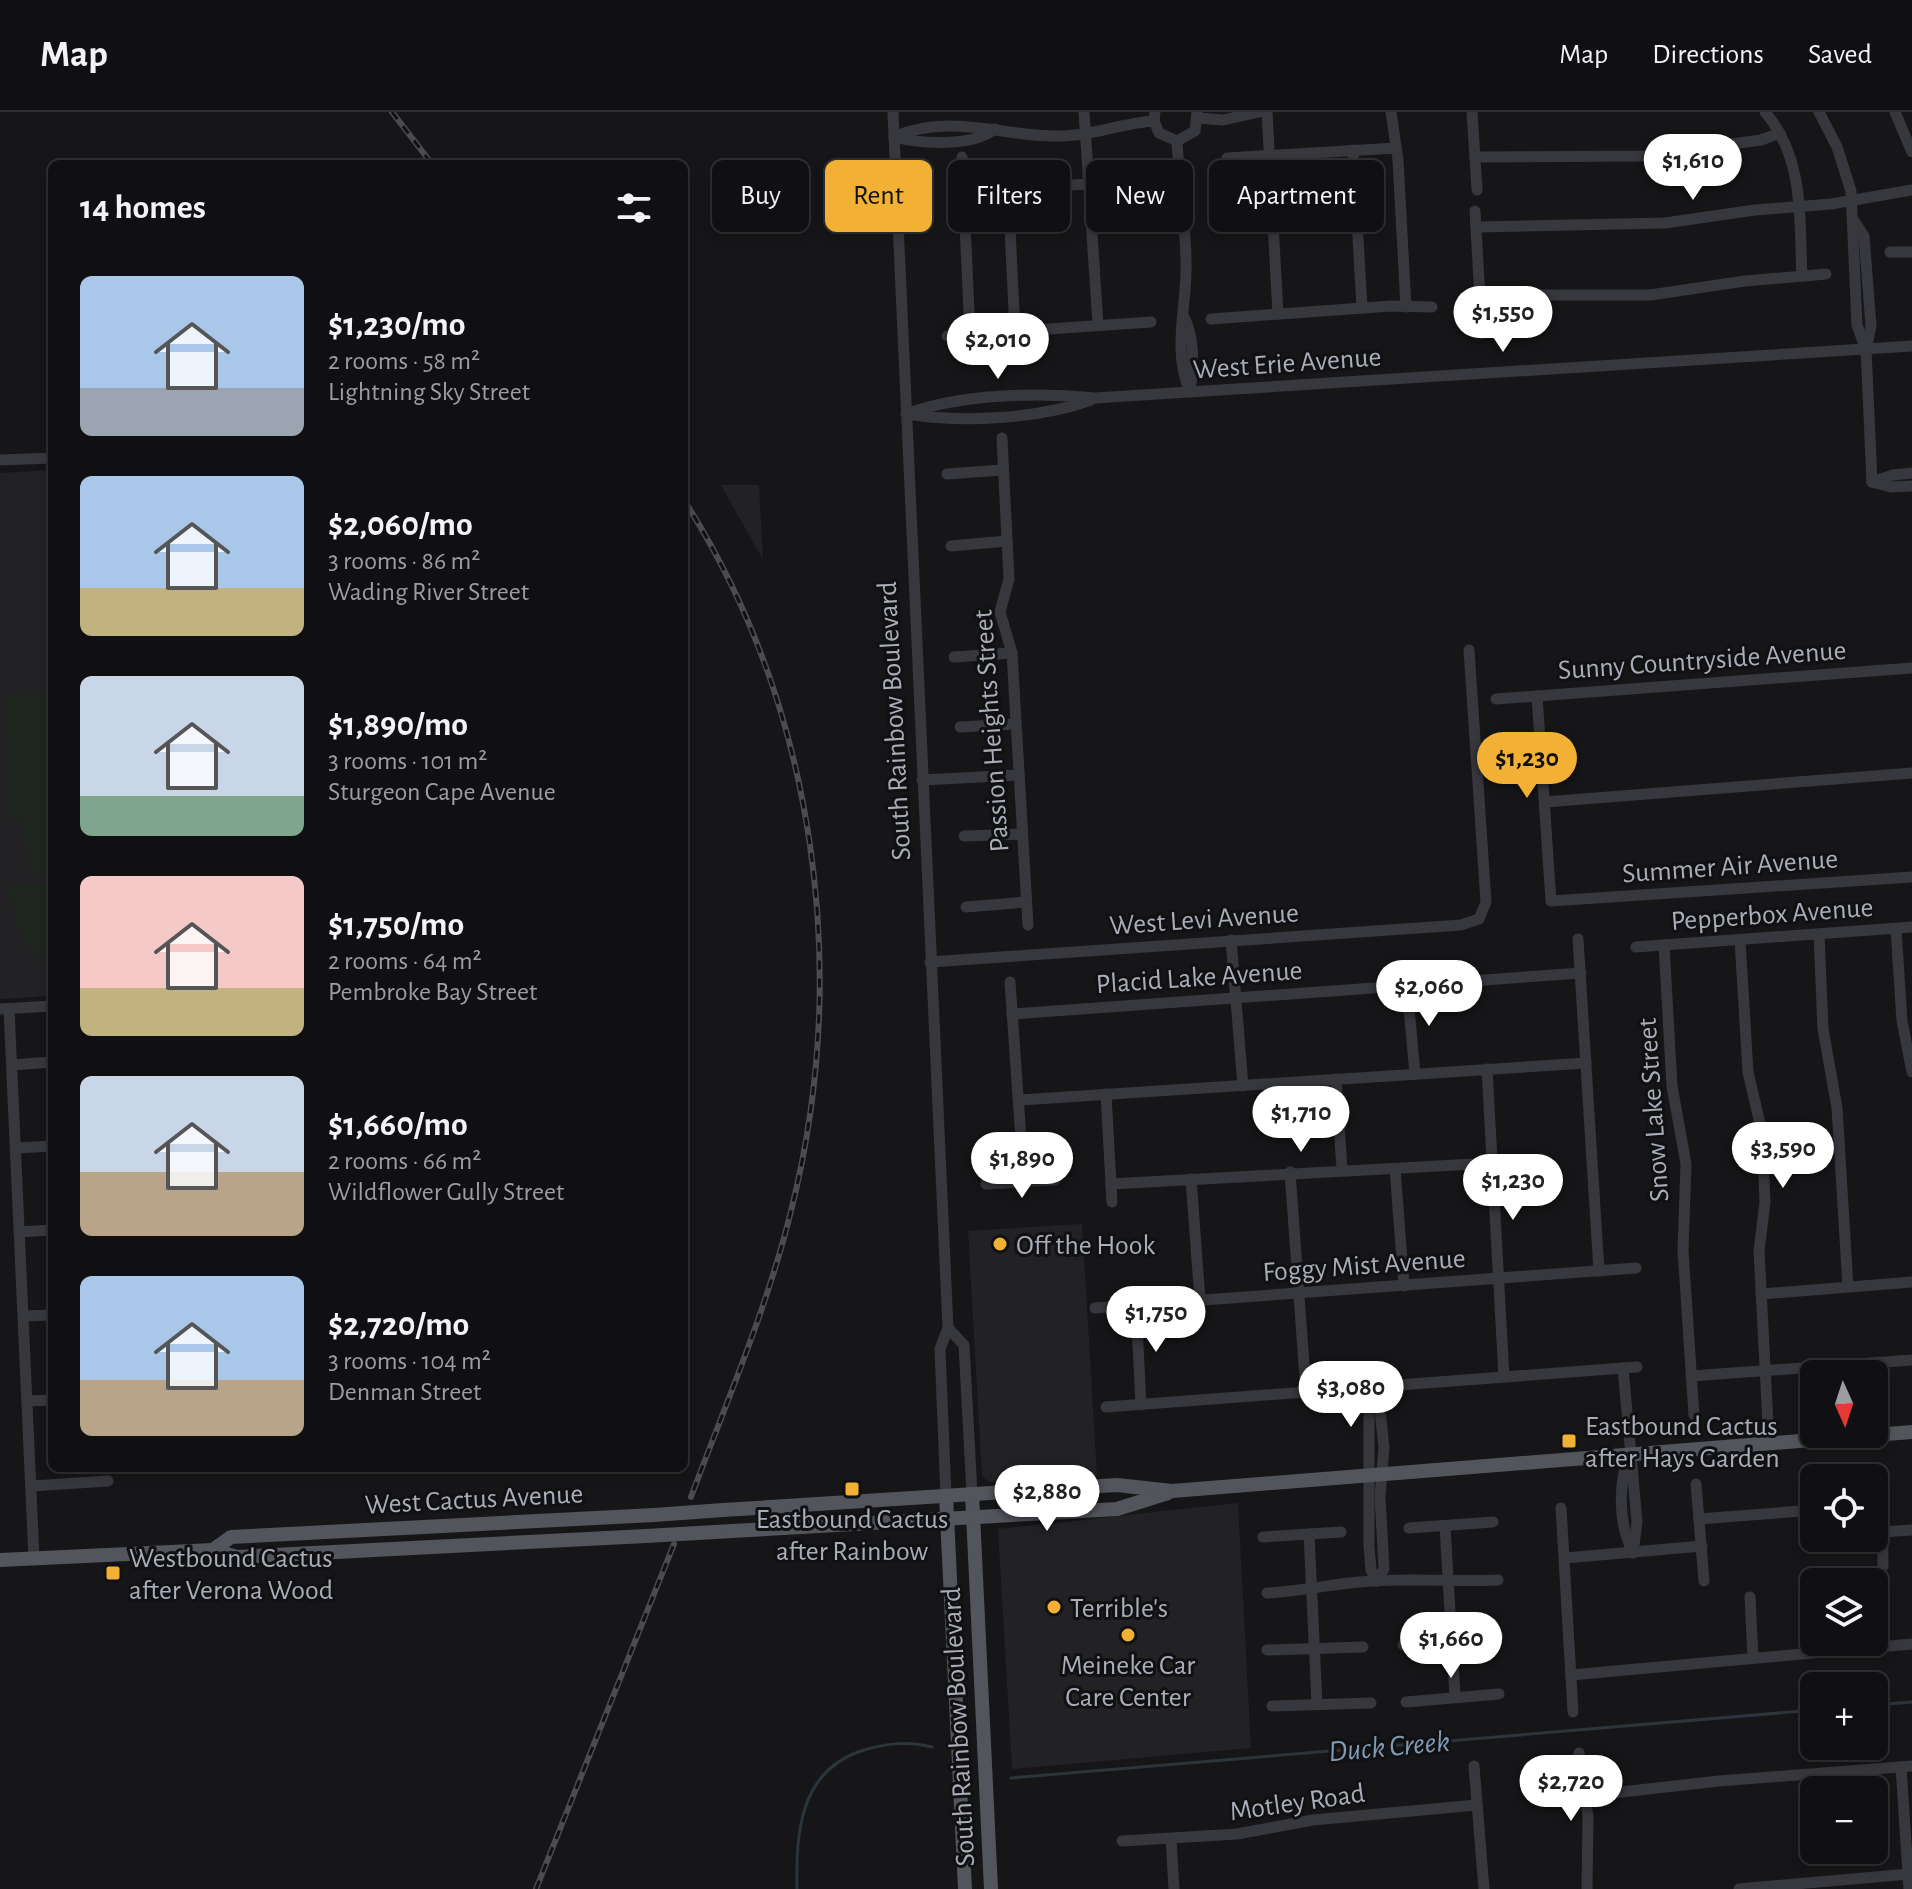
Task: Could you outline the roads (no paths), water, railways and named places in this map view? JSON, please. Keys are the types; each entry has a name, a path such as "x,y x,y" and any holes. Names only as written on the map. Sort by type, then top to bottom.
{"main road":[{"name":"West Cactus Avenue","path":"213,1550 231,1537 654,1515 1117,1485 1172,1491 1376,1472 1912,1432"},
{"name":"West Cactus Avenue","path":"0,1560 213,1550 237,1557 948,1521 1124,1509 1172,1491"},
{"name":"South Rainbow Boulevard","path":"972,1494 991,1889"},
{"name":"South Rainbow Boulevard","path":"946,1496 965,1889"}],"street":[{"name":"South Rainbow Boulevard","path":"893,112 948,1328 940,1349 946,1496"},
{"path":"1084,112 1089,160"},
{"path":"1177,141 1195,131 1198,115 1223,120 1259,112"},
{"path":"1267,112 1278,314"},
{"path":"1391,112 1406,307"},
{"path":"1472,112 1477,190"},
{"path":"1765,112 1780,133 1793,163 1799,207 1802,276"},
{"path":"1819,112 1837,147 1852,200 1854,221 1851,238 1857,325 1866,349 1872,482"},
{"path":"1895,112 1912,152"},
{"path":"894,137 912,128 980,124 995,129 1060,136 1086,134 1155,116 1159,133 1177,141"},
{"path":"1475,157 1644,156 1761,140 1780,133"},
{"path":"1177,141 1186,258 1184,317 1190,330 1193,369 1190,392"},
{"path":"1227,158 1396,148"},
{"path":"1353,150 1362,308"},
{"path":"1476,227 1654,224 1912,190"},
{"path":"1475,211 1482,334"},
{"path":"966,232 970,334"},
{"path":"1010,232 1015,331"},
{"path":"1093,232 1098,325"},
{"path":"1890,252 1912,252"},
{"path":"1479,295 1650,295 1826,274"},
{"path":"1211,319 1362,308 1432,307"},
{"path":"947,336 1151,322"},
{"name":"West Erie Avenue","path":"906,414 935,403 1062,395 1095,398 1912,346"},
{"name":"Passion Heights Street","path":"1002,438 1009,579 1000,612 1012,653 1028,925"},
{"path":"0,460 48,458"},
{"path":"947,474 1002,470"},
{"path":"1872,482 1912,473"},
{"path":"1872,482 1891,487 1912,486"},
{"path":"951,546 1007,541"},
{"name":"West Levi Avenue","path":"930,962 1461,925 1479,919 1486,902 1469,650"},
{"path":"954,657 1012,653"},
{"name":"Sunny Countryside Avenue","path":"1496,699 1912,668"},
{"path":"1537,696 1545,802 1912,773"},
{"path":"960,727 1016,724"},
{"path":"922,780 1019,775"},
{"name":"Summer Air Avenue","path":"1545,802 1551,901 1912,877"},
{"path":"964,836 1022,834"},
{"path":"966,907 1026,902"},
{"name":"Pepperbox Avenue","path":"1636,947 1912,927"},
{"path":"1896,929 1902,1021 1912,1072"},
{"path":"1819,934 1823,1029 1837,1108 1848,1287"},
{"path":"1578,939 1599,1271"},
{"path":"1231,940 1243,1086"},
{"path":"1740,940 1748,1072 1763,1147 1765,1202 1759,1251 1769,1443"},
{"name":"Snow Lake Street","path":"1664,945 1672,1086 1686,1164 1682,1233 1694,1415"},
{"name":"Placid Lake Avenue","path":"1012,1014 1581,973"},
{"path":"1010,982 1024,1182"},
{"path":"1407,986 1415,1074"},
{"path":"34,1558 12,1065 5,1009 48,1006"},
{"path":"12,1065 48,1062"},
{"path":"1020,1100 1586,1063"},
{"path":"1487,1069 1504,1377"},
{"path":"1336,1079 1342,1169"},
{"path":"1106,1094 1112,1202"},
{"path":"16,1148 48,1146"},
{"path":"1111,1184 1492,1163"},
{"path":"1395,1169 1404,1286"},
{"path":"1290,1172 1306,1392"},
{"path":"1191,1179 1200,1300"},
{"path":"986,1184 1055,1180"},
{"path":"19,1232 48,1230"},
{"name":"Foggy Mist Avenue","path":"1095,1308 1636,1268"},
{"path":"1761,1294 1912,1282"},
{"path":"1136,1305 1141,1405"},
{"path":"24,1316 48,1315"},
{"name":"South Rainbow Boulevard","path":"948,1328 964,1345 972,1494"},
{"path":"1691,1376 1912,1360"},
{"path":"1106,1407 1637,1367"},
{"path":"1623,1368 1629,1454 1621,1480 1624,1534 1633,1553"},
{"path":"1369,1387 1376,1472 1369,1546 1371,1570 1377,1581"},
{"path":"27,1401 48,1400"},
{"path":"32,1486 108,1481"},
{"path":"1696,1484 1704,1581"},
{"path":"1561,1508 1573,1712"},
{"path":"1699,1519 1800,1511"},
{"path":"1409,1528 1493,1522"},
{"path":"1445,1526 1455,1697"},
{"path":"1888,1532 1912,1530"},
{"path":"1263,1537 1341,1532"},
{"path":"1309,1534 1317,1704"},
{"path":"1565,1558 1702,1546"},
{"path":"1883,1552 1883,1566"},
{"path":"1267,1593 1377,1581 1498,1580"},
{"path":"1750,1597 1753,1658"},
{"path":"1403,1645 1498,1636"},
{"path":"1888,1645 1912,1644"},
{"path":"1267,1650 1363,1647"},
{"path":"1571,1675 1800,1652"},
{"path":"1406,1702 1499,1694"},
{"path":"1272,1706 1371,1703"},
{"path":"1579,1753 1586,1796 1587,1889"},
{"path":"1474,1766 1484,1889"},
{"path":"1586,1796 1719,1781 1907,1767 1909,1889"},
{"name":"Motley Road","path":"1122,1841 1261,1831 1313,1820 1477,1805"},
{"path":"1171,1839 1174,1889"},
{"path":"1739,1889 1909,1874"}],"waterway":[{"name":"Duck Creek","path":"1888,1704 1912,1702"},
{"name":"Duck Creek","path":"1011,1778 1800,1711"},
{"name":"Duck Creek","path":"797,1889 800,1827 805,1808 823,1775 838,1762 868,1749 904,1744 932,1747"}],"railway":[{"path":"392,112 429,160"},
{"path":"688,507 729,581 765,666 792,754 810,844 819,936 818,1028 809,1120 791,1211 758,1320 691,1497"},
{"path":"536,1889 674,1544"}],"place":[{"name":"Off the Hook","path":"1000,1244"},
{"name":"Eastbound Cactus after Hays Garden","path":"1569,1441"},
{"name":"Eastbound Cactus after Rainbow","path":"852,1489"},
{"name":"Westbound Cactus after Verona Wood","path":"113,1573"},
{"name":"Terrible's","path":"1054,1607"},
{"name":"Meineke Car Care Center","path":"1128,1635"}]}
